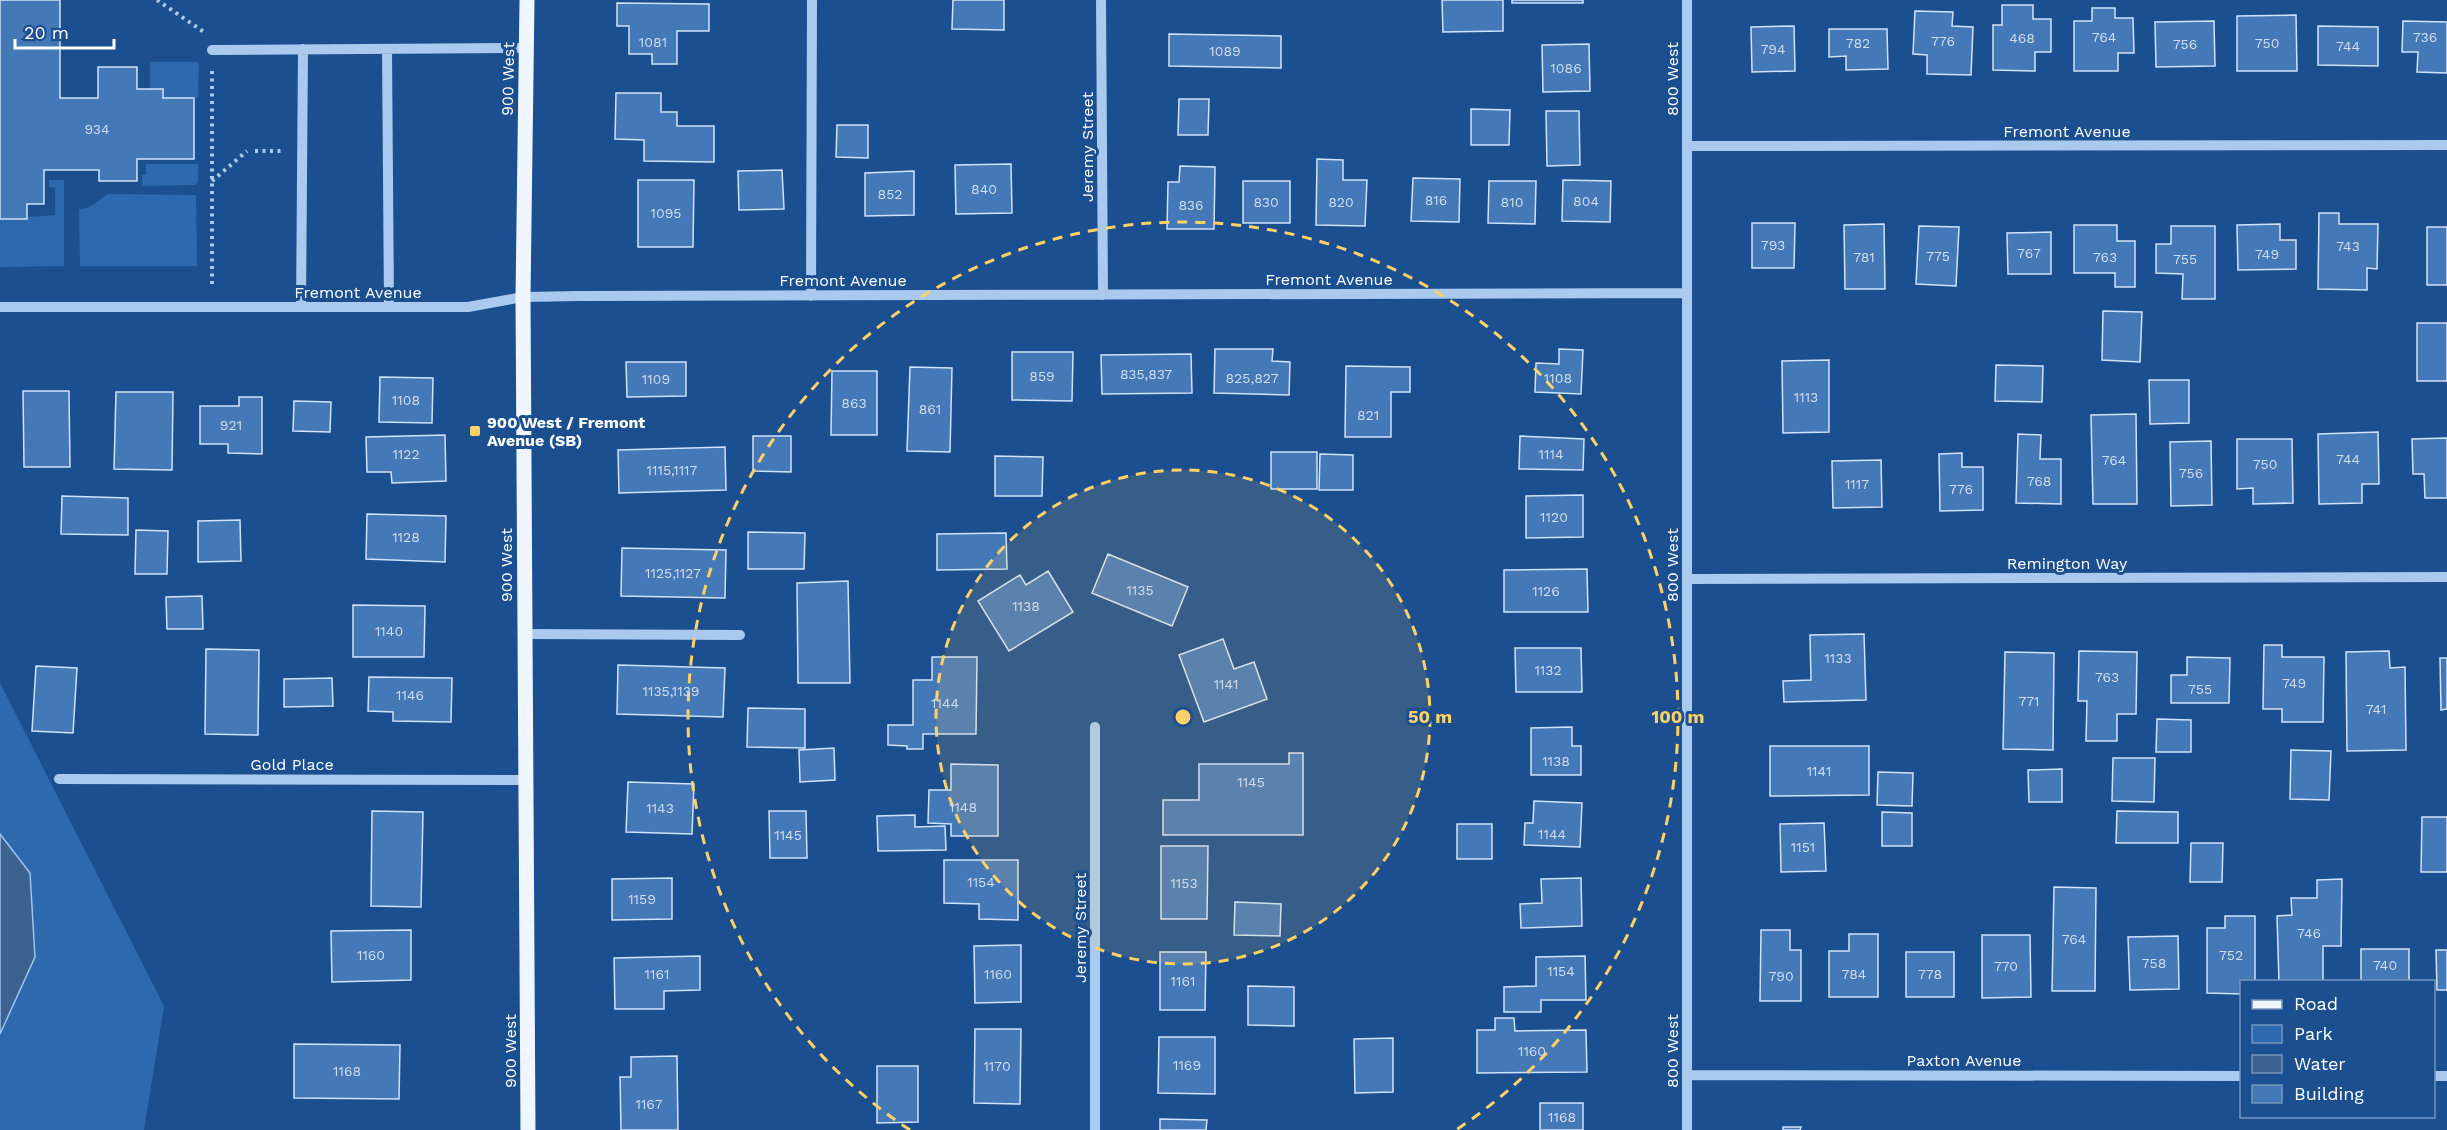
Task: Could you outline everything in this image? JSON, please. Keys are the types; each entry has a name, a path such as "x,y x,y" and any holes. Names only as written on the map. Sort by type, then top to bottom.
{"main road":[{"name":"900 West","path":"527,0 523,297 528,1130"}],"street":[{"path":"811,296 812,0"},
{"name":"Jeremy Street","path":"1101,0 1102,295"},
{"name":"800 West","path":"1687,0 1687,1130"},
{"path":"212,50 526,48"},
{"path":"301,307 303,49"},
{"path":"387,49 389,307"},
{"name":"Fremont Avenue","path":"1687,146 2447,145"},
{"name":"Fremont Avenue","path":"0,307 468,307 523,297 1687,293"},
{"name":"Remington Way","path":"1687,579 2447,577"},
{"path":"524,634 740,635"},
{"name":"Jeremy Street","path":"1095,727 1095,1130"},
{"name":"Gold Place","path":"59,779 526,780"},
{"name":"Paxton Avenue","path":"1687,1075 2240,1076"}],"path":[{"path":"157,0 212,37 212,307"},
{"path":"212,181 247,150"}],"green space":[{"path":"150,62 197,62 199,64 198,98 163,98 163,89 150,89"},
{"path":"146,164 198,164 198,182 195,185 142,186 142,175 146,175"},
{"path":"49,180 64,180 64,266 0,267 0,219 55,215 55,188 49,187"},
{"path":"109,194 196,195 197,266 80,266 79,209 93,205"},
{"path":"0,683 164,1006 144,1130 0,1130"}],"water":[{"path":"0,834 30,873 35,957 0,1034"}],"building":[{"path":"0,0 60,0 60,98 98,98 98,67 137,67 137,89 163,89 163,98 194,98 194,159 137,159 137,181 99,181 99,170 44,170 44,204 27,204 27,219 0,219"},
{"path":"953,0 1004,0 1004,30 952,29"},
{"path":"1442,0 1503,0 1503,31 1443,32"},
{"path":"1512,0 1583,0 1583,3 1512,3"},
{"path":"617,3 709,4 709,31 677,31 677,64 652,64 652,54 629,54 629,26 617,26"},
{"path":"2002,5 2033,5 2033,19 2051,19 2051,52 2035,52 2035,71 1993,70 1993,25 2002,25"},
{"path":"2092,8 2115,8 2115,18 2133,18 2134,53 2118,53 2118,71 2074,71 2074,21 2092,21"},
{"path":"1915,11 1953,12 1952,26 1973,27 1971,75 1927,74 1927,55 1913,54"},
{"path":"2296,15 2297,71 2237,71 2237,16"},
{"path":"2214,21 2215,66 2156,67 2155,22"},
{"path":"2403,21 2447,22 2447,73 2417,72 2418,52 2402,52"},
{"path":"1794,26 1795,71 1752,72 1751,27"},
{"path":"2318,26 2378,27 2378,66 2318,65"},
{"path":"1829,29 1887,29 1888,69 1846,70 1846,56 1829,57"},
{"path":"1169,34 1281,36 1281,68 1169,66"},
{"path":"1589,44 1590,91 1543,92 1542,45"},
{"path":"616,93 661,93 661,112 677,112 677,126 714,126 714,162 644,161 644,140 615,139"},
{"path":"1179,99 1209,99 1208,135 1178,135"},
{"path":"1471,109 1510,110 1509,145 1471,145"},
{"path":"1546,111 1579,111 1580,165 1547,166"},
{"path":"837,125 868,125 868,158 836,157"},
{"path":"1317,159 1343,160 1343,180 1367,180 1365,226 1316,225"},
{"path":"1011,164 1012,213 956,214 955,165"},
{"path":"1180,166 1215,167 1214,229 1167,229 1168,182 1179,182"},
{"path":"782,170 784,209 739,210 738,171"},
{"path":"914,171 914,215 865,216 865,173"},
{"path":"1413,178 1460,179 1459,222 1411,221"},
{"path":"638,180 694,180 693,247 638,247"},
{"path":"1563,180 1611,181 1610,222 1562,221"},
{"path":"1243,181 1290,181 1290,223 1243,223"},
{"path":"1489,181 1536,181 1535,224 1488,223"},
{"path":"2319,213 2339,213 2339,224 2378,224 2377,269 2367,268 2367,290 2318,289"},
{"path":"1752,223 1795,223 1794,268 1752,268"},
{"path":"1884,224 1885,289 1845,289 1844,225"},
{"path":"2280,224 2280,240 2296,240 2296,269 2238,270 2237,225"},
{"path":"2074,225 2117,225 2117,241 2135,241 2135,287 2115,287 2115,273 2074,273"},
{"path":"1919,226 1959,227 1956,286 1916,284"},
{"path":"2171,226 2215,226 2215,299 2182,299 2183,274 2156,273 2156,244 2171,244"},
{"path":"2427,227 2447,227 2447,285 2427,285"},
{"path":"2051,232 2051,274 2008,274 2007,233"},
{"path":"2103,311 2142,312 2140,362 2102,360"},
{"path":"2417,323 2447,323 2447,381 2417,381"},
{"path":"1215,349 1273,349 1272,361 1290,362 1289,395 1214,393"},
{"path":"1559,349 1583,350 1581,394 1535,392 1536,363 1559,364"},
{"path":"1012,352 1073,352 1072,401 1012,400"},
{"path":"1191,354 1192,393 1102,394 1101,355"},
{"path":"1829,360 1829,432 1783,433 1782,361"},
{"path":"626,362 686,362 686,396 627,397"},
{"path":"1996,365 2043,366 2042,402 1995,401"},
{"path":"1346,366 1410,367 1410,392 1391,392 1391,437 1345,437"},
{"path":"910,367 952,368 950,452 907,451"},
{"path":"832,371 877,371 877,435 831,435"},
{"path":"380,377 433,378 432,423 379,422"},
{"path":"2149,380 2189,380 2189,423 2150,424"},
{"path":"23,391 69,391 70,467 24,467"},
{"path":"116,392 173,392 172,470 114,469"},
{"path":"239,397 262,397 262,454 228,453 228,444 200,444 200,406 239,406"},
{"path":"294,401 331,402 330,432 293,431"},
{"path":"2136,414 2137,504 2093,504 2091,415"},
{"path":"2378,432 2379,484 2362,484 2362,503 2319,504 2318,434"},
{"path":"2018,434 2041,435 2040,459 2061,459 2061,504 2016,503"},
{"path":"445,435 446,481 392,483 391,472 367,472 366,437"},
{"path":"753,436 791,436 791,472 753,471"},
{"path":"1520,436 1584,439 1583,470 1519,469"},
{"path":"2447,438 2447,498 2425,498 2424,474 2413,474 2412,439"},
{"path":"2237,439 2292,439 2293,503 2253,504 2253,488 2237,489"},
{"path":"2211,441 2212,505 2171,506 2170,442"},
{"path":"725,447 726,490 619,493 618,450"},
{"path":"1271,452 1317,452 1317,489 1271,489"},
{"path":"1962,453 1962,467 1983,467 1983,510 1940,511 1939,454"},
{"path":"1320,454 1353,455 1353,490 1319,490"},
{"path":"995,456 1043,457 1042,496 995,496"},
{"path":"1881,460 1882,507 1833,508 1832,461"},
{"path":"1583,495 1583,537 1526,538 1526,496"},
{"path":"62,496 128,498 128,535 61,534"},
{"path":"367,514 446,516 445,562 366,559"},
{"path":"240,520 241,561 198,562 198,521"},
{"path":"136,530 168,531 167,574 135,574"},
{"path":"748,532 805,533 804,569 748,569"},
{"path":"1006,533 1007,569 937,570 937,534"},
{"path":"622,548 726,550 725,598 621,596"},
{"path":"1108,554 1188,587 1172,626 1092,593"},
{"path":"1587,569 1588,612 1504,612 1504,570"},
{"path":"1048,571 1073,612 1009,651 978,601 1020,575 1026,585"},
{"path":"848,581 850,683 798,683 797,583"},
{"path":"202,596 203,629 167,629 166,597"},
{"path":"353,605 425,606 424,657 353,657"},
{"path":"1864,634 1866,700 1784,702 1783,681 1811,680 1810,635"},
{"path":"1223,639 1234,669 1254,662 1267,699 1204,722 1179,655"},
{"path":"2264,645 2282,645 2282,657 2324,657 2323,722 2282,722 2282,709 2263,709"},
{"path":"1515,648 1581,648 1582,692 1516,692"},
{"path":"206,649 259,650 258,735 205,734"},
{"path":"2079,651 2137,652 2136,714 2117,714 2117,741 2086,741 2087,701 2078,701"},
{"path":"2389,651 2390,668 2405,667 2406,750 2347,751 2346,652"},
{"path":"2005,652 2054,653 2053,750 2003,749"},
{"path":"932,657 977,657 976,734 923,734 923,749 907,749 907,746 888,745 888,725 913,725 913,680 932,680"},
{"path":"2187,657 2230,658 2229,703 2171,703 2171,675 2187,675"},
{"path":"2440,658 2447,658 2447,709 2441,710"},
{"path":"618,665 725,668 723,717 617,714"},
{"path":"36,666 77,668 73,733 32,731"},
{"path":"369,677 452,678 451,722 393,721 393,712 368,711"},
{"path":"332,678 333,706 284,707 284,679"},
{"path":"748,708 805,709 805,748 747,747"},
{"path":"2157,719 2191,720 2191,752 2156,752"},
{"path":"1572,727 1572,746 1581,746 1581,775 1531,775 1531,728"},
{"path":"1770,746 1869,746 1869,795 1770,796"},
{"path":"834,748 835,780 800,782 799,750"},
{"path":"2291,750 2331,751 2329,800 2290,799"},
{"path":"1289,753 1303,753 1303,835 1163,835 1163,800 1199,800 1199,764 1289,764"},
{"path":"2113,758 2155,758 2154,802 2112,801"},
{"path":"951,764 998,765 998,836 951,836 951,824 928,823 929,790 951,790"},
{"path":"2062,769 2062,802 2029,802 2028,770"},
{"path":"1878,772 1913,773 1912,806 1877,805"},
{"path":"628,782 694,784 692,834 626,832"},
{"path":"1534,801 1582,803 1580,847 1524,845 1525,823 1533,823"},
{"path":"372,811 423,812 421,907 371,906"},
{"path":"769,811 806,811 807,858 770,858"},
{"path":"2117,811 2178,812 2178,843 2116,843"},
{"path":"1882,812 1912,813 1912,846 1882,846"},
{"path":"915,815 915,827 945,826 946,850 878,851 877,816"},
{"path":"2422,817 2447,817 2447,872 2421,872"},
{"path":"1824,823 1826,871 1781,872 1780,824"},
{"path":"1457,824 1492,824 1492,859 1457,859"},
{"path":"2191,843 2223,843 2222,882 2190,882"},
{"path":"1161,846 1208,846 1207,919 1161,919"},
{"path":"944,860 1018,860 1018,920 979,919 979,904 944,903"},
{"path":"672,878 672,919 612,920 612,879"},
{"path":"1581,878 1582,926 1521,928 1520,904 1542,903 1541,879"},
{"path":"2342,879 2341,946 2323,946 2323,980 2279,980 2277,916 2292,915 2291,898 2317,898 2317,880"},
{"path":"2054,887 2096,888 2095,991 2052,991"},
{"path":"1235,902 1281,904 1280,936 1234,935"},
{"path":"2225,916 2255,916 2255,980 2240,980 2240,994 2207,993 2207,928 2225,928"},
{"path":"411,930 411,980 332,982 331,931"},
{"path":"1761,930 1790,930 1790,950 1801,950 1801,1001 1760,1001"},
{"path":"1849,934 1878,934 1878,997 1829,997 1829,951 1849,951"},
{"path":"1982,935 2030,935 2031,997 1982,998"},
{"path":"2178,936 2179,989 2130,990 2128,937"},
{"path":"1021,945 1021,1002 975,1003 974,946"},
{"path":"2361,949 2409,949 2409,980 2361,980"},
{"path":"2436,950 2447,950 2447,990 2437,990"},
{"path":"1160,952 1206,952 1205,1010 1160,1010"},
{"path":"1906,952 1954,952 1954,997 1906,997"},
{"path":"700,956 700,990 664,991 664,1009 615,1009 614,958"},
{"path":"1585,956 1586,1000 1541,1000 1541,1012 1504,1012 1504,987 1536,986 1536,957"},
{"path":"1248,986 1294,987 1294,1026 1248,1025"},
{"path":"1495,1018 1514,1018 1515,1031 1586,1030 1587,1072 1477,1073 1477,1030 1495,1030"},
{"path":"975,1029 1021,1029 1020,1104 974,1103"},
{"path":"1159,1037 1215,1037 1215,1094 1158,1093"},
{"path":"1393,1038 1393,1092 1355,1093 1354,1039"},
{"path":"294,1044 400,1045 399,1099 294,1098"},
{"path":"677,1056 678,1130 621,1130 620,1077 631,1077 631,1057"},
{"path":"877,1066 918,1066 918,1122 877,1123"},
{"path":"1540,1103 1583,1103 1583,1130 1540,1130"},
{"path":"1160,1119 1207,1120 1206,1130 1160,1130"},
{"path":"1783,1127 1801,1127 1800,1130 1783,1130"}],"place":[{"name":"900 West / Fremont Avenue (SB)","path":"475,431"}]}
